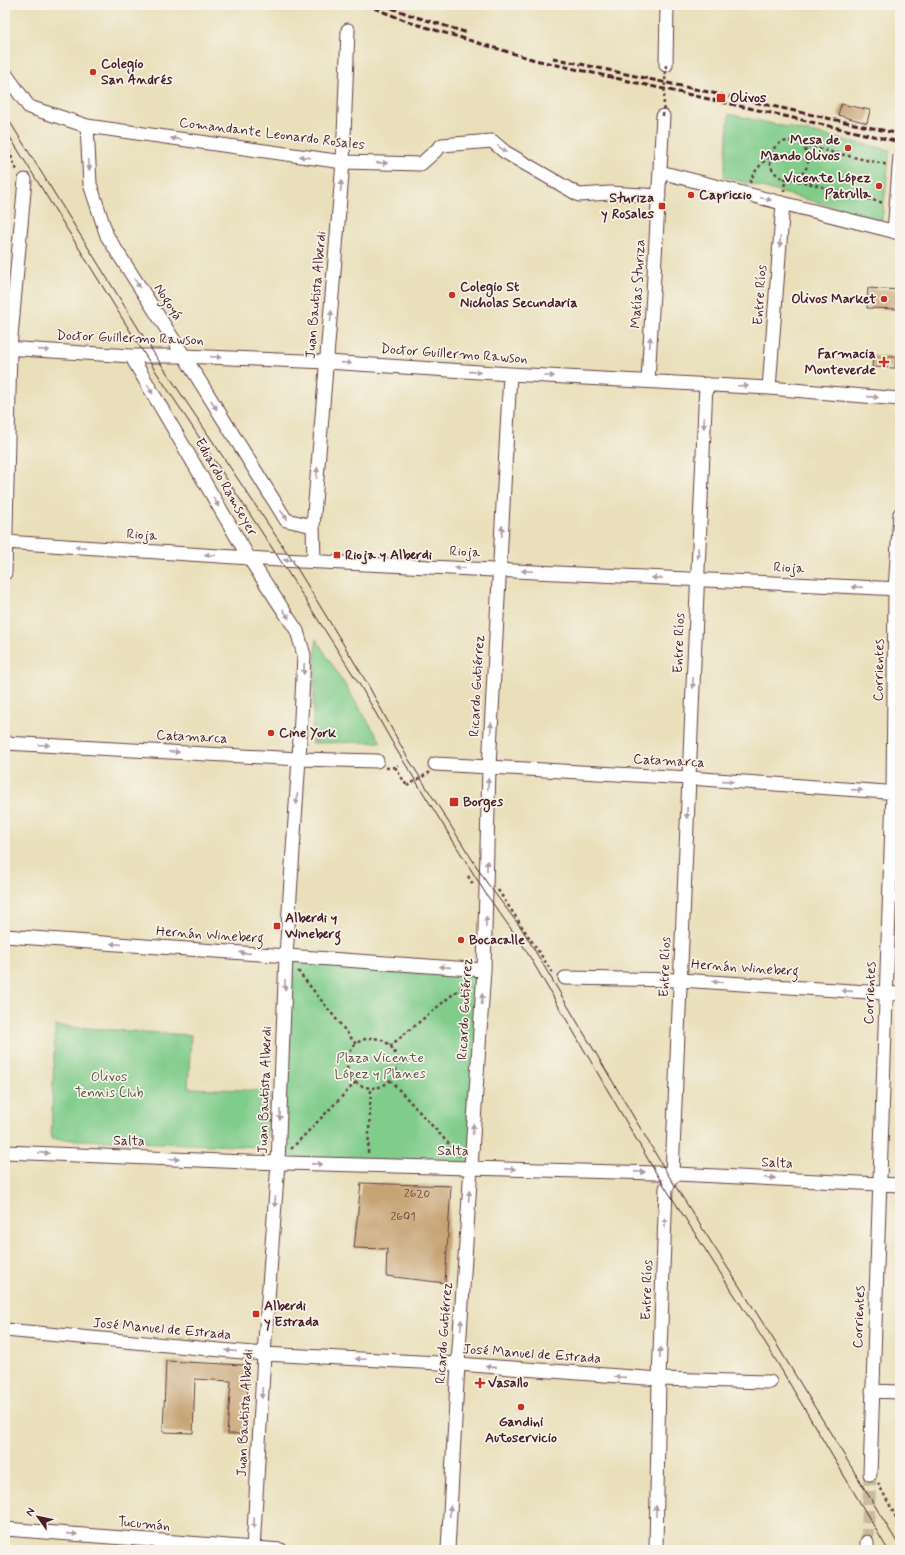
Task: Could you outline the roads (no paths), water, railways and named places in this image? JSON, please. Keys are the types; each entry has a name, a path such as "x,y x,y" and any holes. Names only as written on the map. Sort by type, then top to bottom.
{"street":[{"path":"666,65 667,5"},
{"name":"Juan Bautista Alberdi","path":"314,561 313,526 343,162 348,30"},
{"name":"Comandante Leonardo Rosales","path":"5,73 29,107 87,126 343,162 422,164 442,145 492,141 504,152 579,195 610,193 659,196"},
{"name":"Matías Sturiza","path":"648,381 663,116"},
{"name":"Nogoyá","path":"87,126 90,184 106,236 184,356 286,520 313,526"},
{"path":"660,172 897,233 896,206 900,162"},
{"path":"5,573 8,348 26,180"},
{"name":"Entre Ríos","path":"769,388 783,203"},
{"name":"Doctor Guillermo Rawson","path":"8,348 131,356 184,356 327,362 510,374 769,388 900,399"},
{"name":"Eduardo Ramseyer","path":"131,356 249,558 297,631"},
{"name":"Ricardo Gutiérrez","path":"448,1550 458,1364 484,970 489,767 510,374"},
{"name":"Entre Ríos","path":"656,1550 659,1380 666,1188 671,1179 672,1173 706,384"},
{"name":"Corrientes","path":"870,1471 886,993 897,793 900,514"},
{"name":"Rioja","path":"6,542 249,558 898,589"},
{"name":"Juan Bautista Alberdi","path":"253,1549 264,1354 278,1163 286,956 299,759 304,655 297,631"},
{"name":"Catamarca","path":"5,743 299,759 377,761"},
{"name":"Catamarca","path":"434,768 489,767 689,778 897,793"},
{"name":"Hernán Wineberg","path":"5,936 484,970"},
{"name":"Hernán Wineberg","path":"565,978 680,980 900,994"},
{"name":"Salta","path":"5,1152 278,1163 672,1173 900,1185"},
{"name":"José Manuel de Estrada","path":"5,1330 264,1354 458,1364 659,1380 770,1382"},
{"path":"872,1390 900,1392"},
{"name":"Tucumán","path":"5,1529 281,1550"}],"tunnel":[{"path":"867,1542 870,1474"}],"tram line":[{"path":"5,114 155,355 292,560 367,683 406,755 487,883 522,929 667,1173 777,1345 900,1547"},
{"path":"5,129 145,355 280,560 361,687 396,749 486,894 524,947 656,1173 768,1347 888,1550"}],"railway":[{"path":"366,5 412,23 535,60 900,142"},
{"path":"383,5 468,33"},
{"path":"553,58 900,134"}],"place":[{"name":"Colegio San Andrés","path":"93,72"},
{"name":"Olivos","path":"721,98"},
{"name":"Mesa de Mando Olivos","path":"848,148"},
{"name":"Vicente López Patrulla","path":"879,186"},
{"name":"Capriccio","path":"691,195"},
{"name":"Sturiza y Rosales","path":"662,206"},
{"name":"Colegio St Nicholas Secundaria","path":"452,295"},
{"name":"Olivos Market","path":"884,299"},
{"name":"Farmacia Monteverde","path":"884,362"},
{"name":"Rioja y Alberdi","path":"337,555"},
{"name":"Cine York","path":"271,733"},
{"name":"Borges","path":"454,802"},
{"name":"Alberdi y Wineberg","path":"277,926"},
{"name":"Bocacalle","path":"461,940"},
{"name":"Alberdi y Estrada","path":"256,1314"},
{"name":"Vasallo","path":"480,1383"},
{"name":"Gandini Autoservicio","path":"521,1407"}],"park label":[{"name":"Plaza Vicente López y Planes","path":"380,1066"},
{"name":"Olivos Tennis Club","path":"109,1086"}]}
